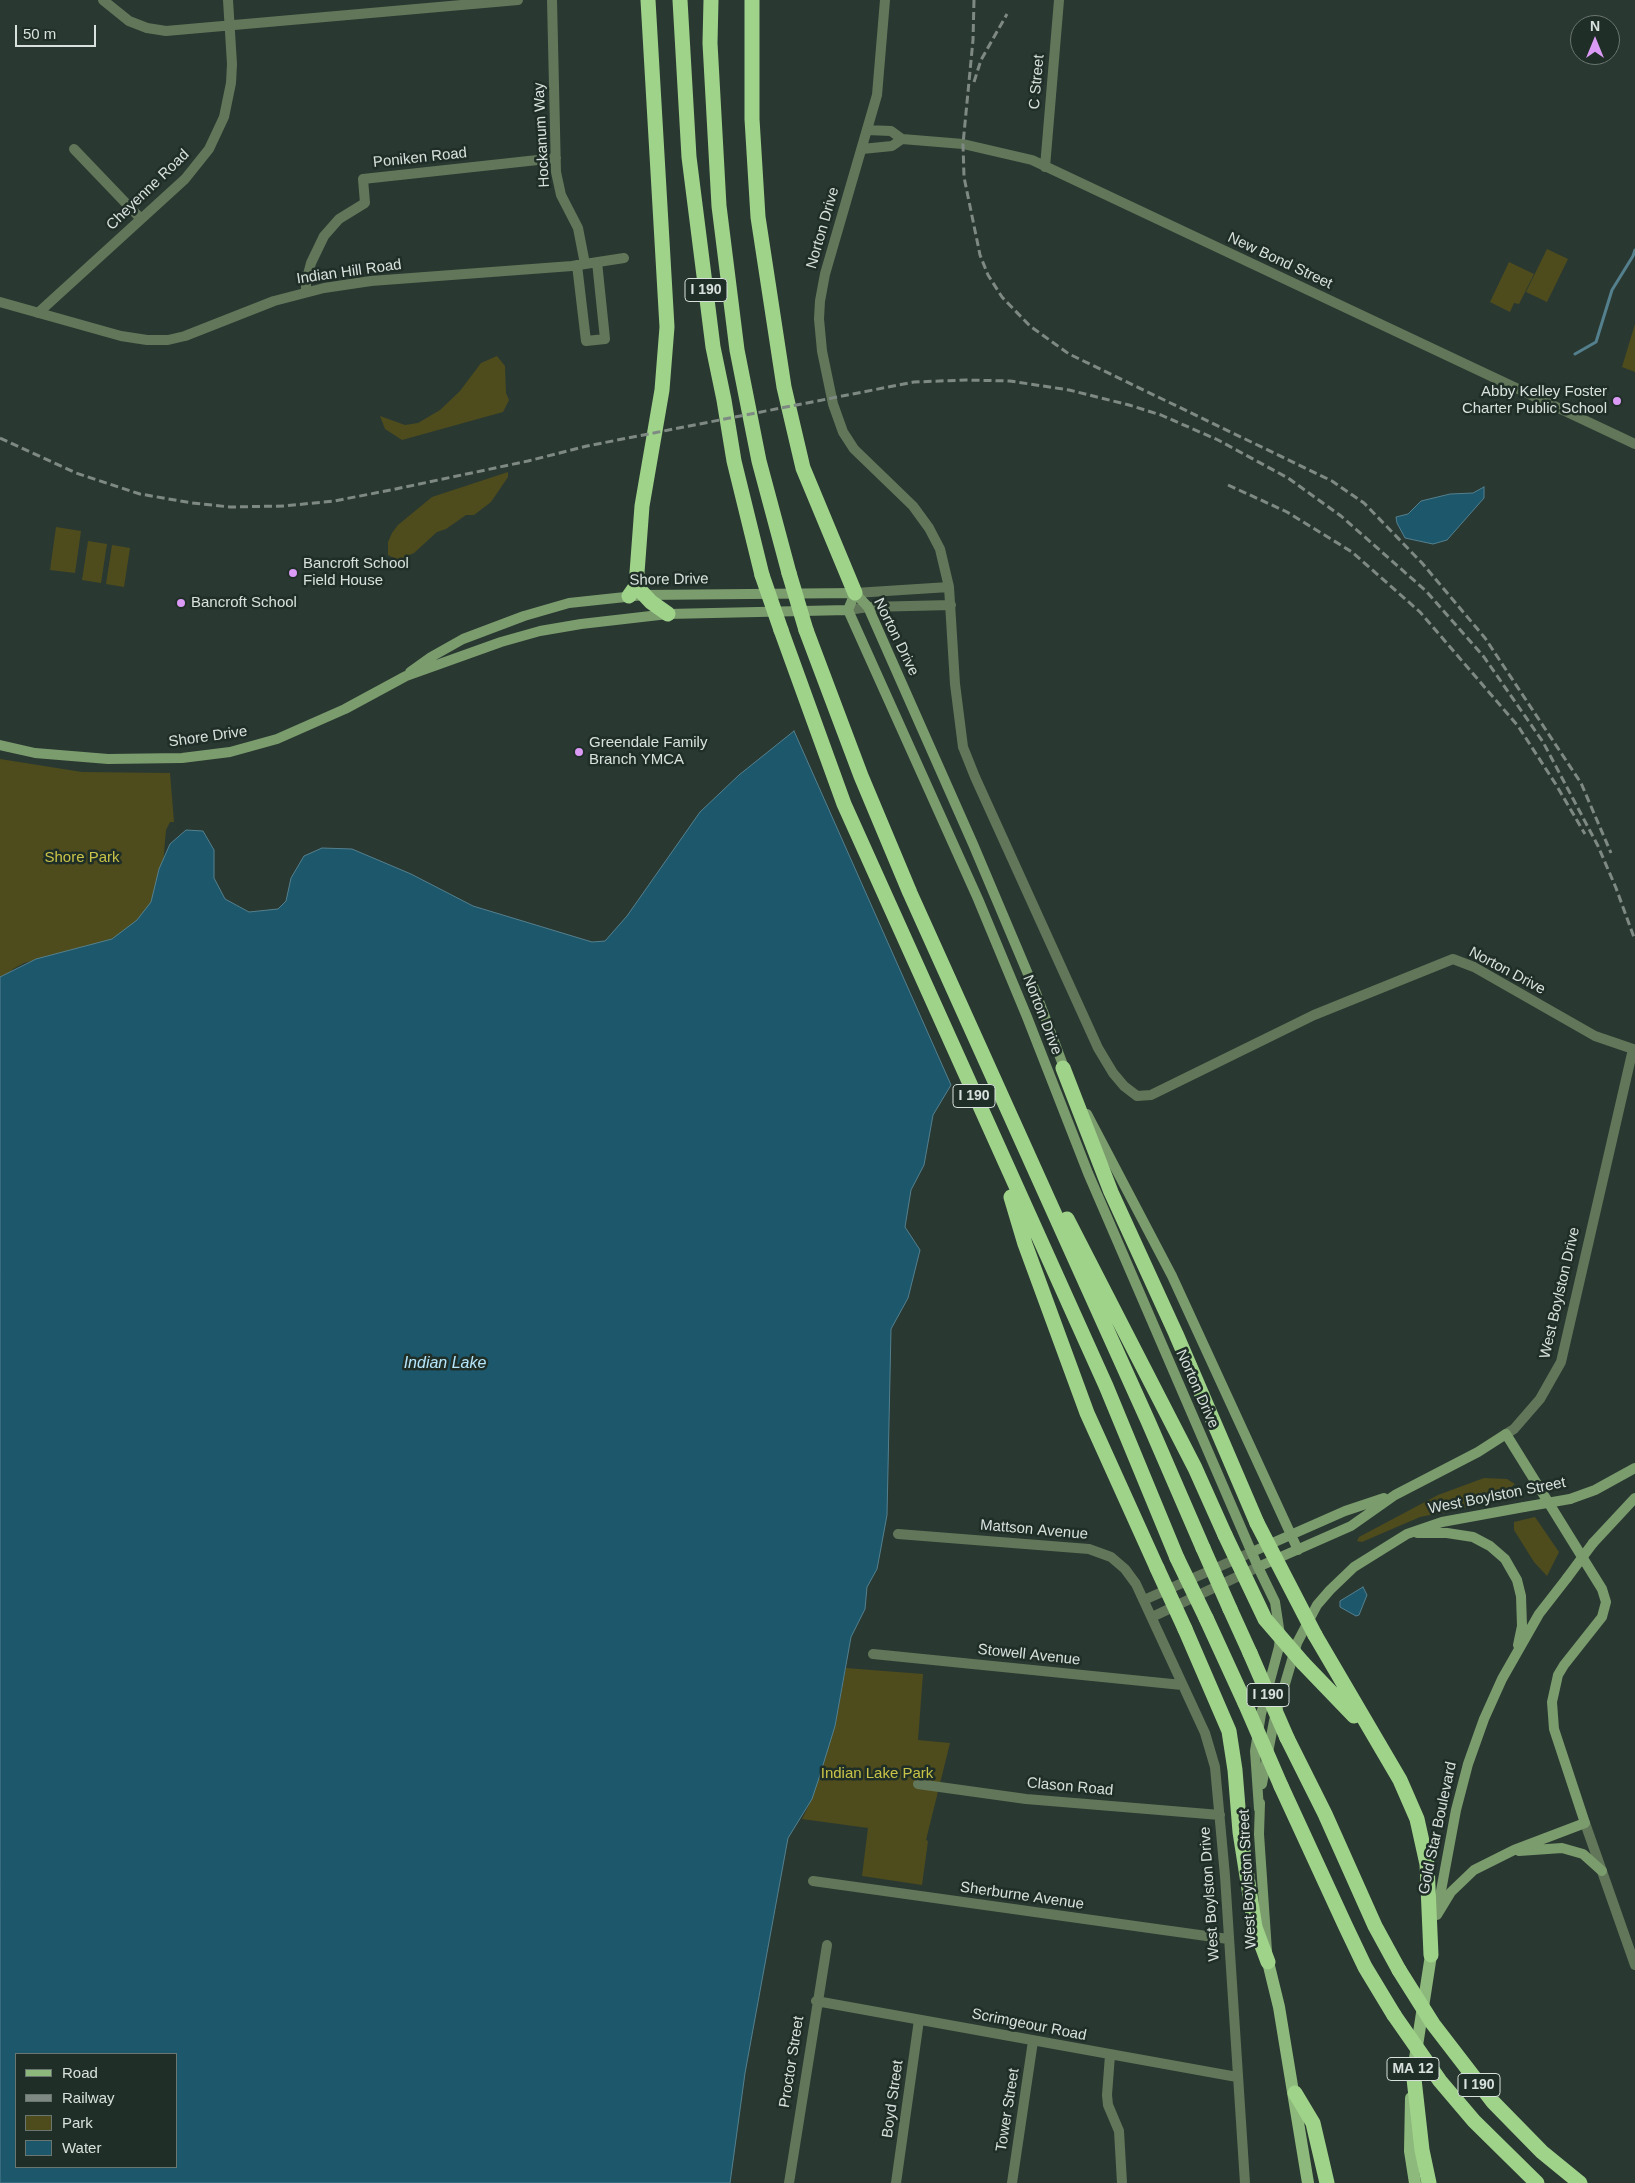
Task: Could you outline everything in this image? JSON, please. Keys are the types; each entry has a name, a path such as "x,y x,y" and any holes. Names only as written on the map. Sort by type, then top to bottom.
{"highway":[{"path":"648,0 667,327 662,390 639,526 636,592 668,614"},
{"name":"I 190","path":"680,0 679,21 689,158 713,348 734,461 762,575 841,796 1106,1386 1177,1558 1365,1967 1394,2015 1440,2081 1468,2114 1538,2183"},
{"name":"I 190","path":"711,0 710,43 720,206 737,350 759,462 806,630 866,789 1014,1124 1148,1420 1287,1738 1325,1814 1375,1926 1433,2024 1493,2102 1542,2152 1580,2183"},
{"path":"710,43 719,25 721,0"},
{"path":"752,0 751,94 758,217 784,387 803,468 855,593"},
{"path":"1063,1068 1111,1192 1176,1334 1257,1522 1315,1635 1400,1780 1417,1818 1427,1864 1431,1955"},
{"path":"1014,1124 1064,1213 1168,1414 1265,1619 1303,1663 1343,1702 1400,1780"},
{"path":"994,1140 1025,1244 1087,1413 1185,1628 1229,1731 1236,1770 1240,1832 1255,1927 1268,1962"},
{"path":"1413,2070 1420,2140 1429,2183"},
{"path":"1295,2093 1313,2123 1328,2183"}],"main road":[{"name":"Shore Drive","path":"406,676 418,665 444,649 502,623 569,603 636,592 855,593"},
{"name":"Norton Drive","path":"1259,1808 1255,1751 1261,1714 1280,1635 1275,1602 1258,1567 1088,1173 1028,1017 982,908 848,610 855,593 868,606 973,844 1036,993 1063,1068 1172,1276 1298,1550"},
{"name":"Shore Drive","path":"0,745 59,756 126,760 182,758 230,752 285,736 345,709 406,676 501,642 540,631 581,624 668,614 848,610"},
{"name":"West Boylston Drive","path":"1252,1552 1345,1511 1395,1494 1478,1452 1506,1434"},
{"path":"1437,1915 1451,1892 1468,1874 1510,1852 1585,1823 1554,1729 1552,1702 1561,1670 1602,1617 1605,1609 1605,1596 1506,1434"},
{"name":"West Boylston Street","path":"1308,2183 1295,2093 1279,2006 1268,1962 1259,1843 1259,1808 1266,1756 1285,1677 1306,1624 1317,1605 1347,1573 1407,1534 1442,1522 1570,1498 1595,1490 1635,1468"},
{"name":"West Boylston Drive","path":"1258,1567 1351,1526 1395,1494"},
{"name":"Gold Star Boulevard","path":"1415,2183 1410,2144 1413,2070 1444,1870 1468,1764 1484,1719 1502,1678 1539,1614 1593,1543 1635,1498"},
{"path":"1407,1534 1448,1533 1473,1537 1490,1546 1505,1559 1517,1580 1522,1604 1522,1626 1513,1660"},
{"path":"1510,1852 1562,1848 1583,1854 1602,1871"}],"street":[{"path":"103,0 129,20 156,30 230,26 518,0"},
{"name":"Cheyenne Road","path":"38,313 198,164 217,134 224,117 231,82 228,0"},
{"name":"Hockanum Way","path":"552,0 558,188 578,228 586,341 605,339 596,262"},
{"name":"Norton Drive","path":"885,0 877,95 825,274 819,319 822,351 833,404 843,432 860,456 895,487 922,517 940,550 949,586 957,708 961,738 966,754 1098,1048 1116,1077 1137,1096 1156,1093 1314,1014 1453,959 1474,967 1595,1036 1633,1049"},
{"name":"C Street","path":"1045,166 1058,0"},
{"name":"New Bond Street","path":"867,130 891,131 902,139 973,146 1032,160 1635,444"},
{"name":"New Bond Street","path":"862,149 892,146 902,139"},
{"path":"74,149 141,219"},
{"name":"Poniken Road","path":"306,292 311,263 324,236 339,219 365,203 363,179 556,158"},
{"name":"Indian Hill Road","path":"0,302 121,336 146,340 168,340 185,336 274,300 306,292 371,281 581,265 624,258"},
{"name":"Shore Drive","path":"855,593 949,586"},
{"name":"Shore Drive","path":"848,610 868,606 951,606"},
{"name":"West Boylston Drive","path":"1506,1434 1514,1429 1536,1405 1561,1362 1633,1049"},
{"name":"Mattson Avenue","path":"898,1534 1095,1550 1119,1563 1132,1577 1144,1600"},
{"name":"West Boylston Drive","path":"1245,2183 1220,1814 1211,1749 1144,1600 1252,1552"},
{"name":"West Boylston Drive","path":"1152,1616 1258,1567"},
{"name":"Stowell Avenue","path":"873,1654 1182,1685"},
{"name":"Clason Road","path":"918,1784 1026,1798 1220,1814"},
{"path":"1585,1823 1635,1965"},
{"name":"Sherburne Avenue","path":"813,1881 1228,1938"},
{"name":"Proctor Street","path":"789,2183 816,2001 827,1945"},
{"name":"Scrimgeour Road","path":"816,2001 1238,2077"},
{"name":"Boyd Street","path":"896,2183 919,2020"},
{"name":"Tower Street","path":"1012,2183 1033,2041"},
{"path":"1110,2055 1108,2105 1119,2131 1122,2183"}],"green space":[{"path":"1547,249 1568,259 1547,302 1526,292"},
{"path":"1509,262 1534,274 1519,304 1514,303 1510,312 1490,302"},
{"path":"1635,324 1635,372 1622,367"},
{"path":"497,356 505,366 506,393 509,400 503,412 402,440 385,429 380,416 405,425 418,423 440,410 460,391 481,363"},
{"path":"508,472 508,477 491,502 474,515 466,515 446,529 437,532 414,553 398,560 388,555 388,542 398,525 432,497"},
{"path":"56,527 81,531 75,573 50,570"},
{"path":"88,541 107,544 101,583 82,580"},
{"path":"112,545 130,548 124,587 106,584"},
{"name":"Shore Park","path":"0,759 82,772 170,773 174,822 170,822 166,830 162,876 146,914 114,939 24,963 13,969 0,981"},
{"path":"1484,1478 1507,1479 1515,1484 1497,1499 1485,1504 1420,1517 1362,1542 1357,1541 1359,1537 1438,1495"},
{"path":"1535,1517 1559,1552 1547,1576 1534,1562 1514,1530 1514,1522"},
{"name":"Indian Lake Park","path":"846,1668 923,1674 918,1740 950,1743 926,1840 928,1841 922,1885 862,1876 868,1828 802,1819 809,1805 835,1726"}],"water":[{"path":"1484,487 1484,498 1447,540 1433,544 1405,538 1397,523 1396,517 1408,514 1421,501 1450,494 1473,493"},
{"name":"Indian Lake","path":"794,731 951,1085 933,1115 924,1165 911,1190 905,1227 920,1250 908,1298 891,1329 887,1515 877,1569 867,1587 865,1609 851,1637 835,1726 819,1778 812,1799 788,1838 745,2073 730,2183 0,2183 0,977 36,959 112,939 137,920 151,902 159,869 170,844 186,830 203,831 214,850 214,878 225,899 249,912 278,909 286,901 291,878 304,856 322,848 352,849 411,874 473,906 592,942 605,941 627,916 700,812 739,775"},
{"path":"1363,1587 1367,1595 1359,1615 1356,1616 1340,1607 1340,1601"}],"waterway":[{"path":"1575,354 1596,342 1612,290 1635,250"}],"railway":[{"path":"974,0 973,40 963,144 964,177 980,255 988,275 1002,297 1030,326 1069,354 1332,481 1364,503 1422,563 1485,638 1581,783 1611,853"},
{"path":"974,82 981,60 1007,14"},
{"path":"0,438 76,473 140,494 230,507 284,506 334,501 391,490 528,461 587,446 914,382 1010,381 1069,390 1129,405 1161,415 1218,440 1288,478 1341,516 1426,591 1484,657 1543,742 1598,846 1635,940"},
{"path":"1228,485 1287,512 1352,552 1420,612 1518,726 1585,834"}],"place":[{"name":"Abby Kelley Foster Charter Public School","path":"1617,401"},
{"name":"Bancroft School Field House","path":"293,573"},
{"name":"Bancroft School","path":"181,603"},
{"name":"Greendale Family Branch YMCA","path":"579,752"}]}
